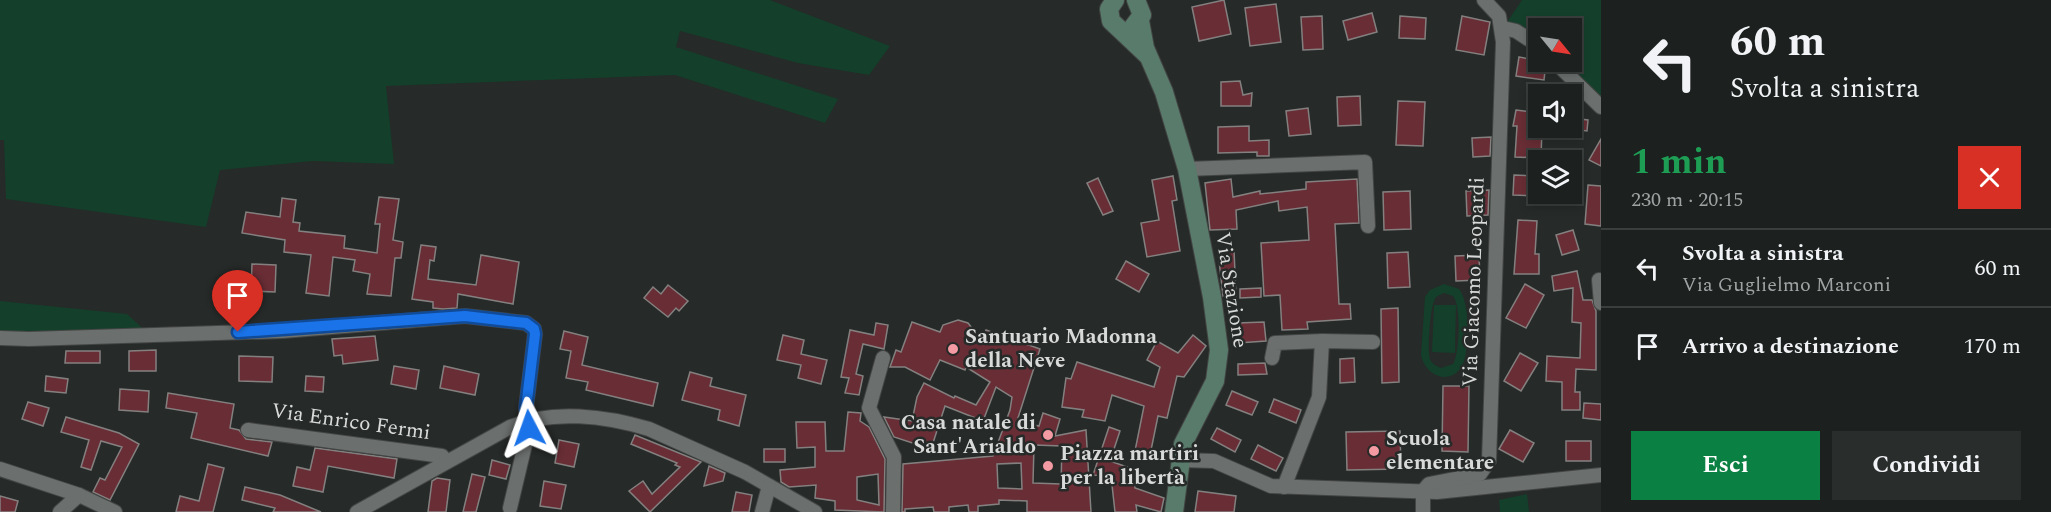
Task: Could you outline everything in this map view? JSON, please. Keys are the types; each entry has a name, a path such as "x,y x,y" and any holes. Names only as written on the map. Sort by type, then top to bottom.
{"main road":[{"name":"Via Stazione","path":"1111,4 1111,21 1148,56"},
{"name":"Via Stazione","path":"1142,9 1148,56 1164,92 1187,169 1212,297 1219,350 1215,381 1188,431 1179,460 1174,512"},
{"path":"1120,28 1134,27 1142,9"}],"street":[{"path":"1484,0 1499,16 1503,28 1516,31 1528,39"},
{"name":"Via Giacomo Leopardi","path":"1423,491 1429,484 1480,474 1487,468 1503,28"},
{"path":"1565,72 1601,107"},
{"path":"1187,169 1365,162 1368,226"},
{"path":"1599,280 1601,303"},
{"path":"0,338 283,331 465,316 526,323 534,329 535,334 526,408 529,428 510,508"},
{"path":"1284,487 1320,397 1322,341"},
{"path":"1272,358 1275,343 1373,342"},
{"path":"883,358 868,408 894,457 893,512"},
{"path":"357,512 527,420 557,416 633,425 717,459 815,512"},
{"name":"Via Enrico Fermi","path":"248,430 442,456 446,462"},
{"path":"1179,460 1214,461 1271,486 1284,487 1437,492 1601,475"},
{"path":"0,469 79,495 115,512"},
{"path":"762,512 769,486"},
{"path":"1423,491 1423,512"},
{"path":"60,512 68,508 79,495"}],"green space":[{"path":"0,0 770,0 890,46 869,75 798,63 680,31 676,47 838,99 825,123 675,75 386,86 394,164 313,161 220,170 206,227 6,199 4,140 0,140"},
{"path":"1522,0 1601,0 1601,98 1569,72 1582,72 1582,18 1528,18 1528,43 1503,28"},
{"path":"1444,284 1459,289 1463,295 1468,327 1465,359 1462,366 1451,376 1444,377 1432,373 1423,362 1421,355 1425,297 1430,290","holes":["1444,293 1453,296 1456,301 1458,319 1457,350 1453,364 1441,368 1432,362 1429,354 1432,309 1436,297"]},
{"path":"0,301 127,314 149,334 0,340"},
{"path":"1434,305 1456,305 1455,353 1432,352"},
{"path":"1527,494 1529,512 1500,512 1499,500"}],"building":[{"path":"1224,0 1231,34 1199,41 1192,7"},
{"path":"1276,4 1281,42 1250,46 1245,8"},
{"path":"1372,13 1377,32 1348,40 1343,21"},
{"path":"1322,16 1323,49 1303,50 1301,17"},
{"path":"1400,16 1426,18 1425,39 1399,38"},
{"path":"1462,16 1490,22 1484,55 1456,50"},
{"path":"1519,57 1528,59 1528,72 1545,72 1544,80 1516,76"},
{"path":"1240,81 1243,95 1252,93 1251,106 1221,106 1221,82"},
{"path":"1360,96 1361,125 1338,126 1337,97"},
{"path":"1398,101 1425,102 1423,146 1396,145"},
{"path":"1308,108 1311,134 1289,136 1286,111"},
{"path":"1516,110 1528,112 1528,138 1542,138 1541,150 1528,150 1528,158 1515,157 1517,126 1513,126"},
{"path":"1582,119 1588,120 1587,131 1582,130"},
{"path":"1249,126 1249,141 1269,140 1269,156 1257,156 1257,152 1218,153 1218,127"},
{"path":"1491,137 1490,156 1473,157 1472,138"},
{"path":"1601,139 1601,166 1589,160"},
{"path":"1514,175 1528,176 1528,196 1513,195"},
{"path":"1173,176 1177,200 1172,201 1180,251 1147,257 1141,223 1159,220 1152,180"},
{"path":"1098,178 1113,211 1103,215 1087,183"},
{"path":"1231,179 1233,197 1260,191 1260,194 1306,189 1306,182 1357,179 1359,223 1335,224 1339,304 1350,304 1351,319 1307,322 1308,329 1282,330 1280,295 1264,296 1261,243 1309,240 1307,207 1279,211 1278,201 1236,210 1237,229 1210,230 1205,183"},
{"path":"1588,185 1601,186 1601,226 1585,224"},
{"path":"1489,190 1488,215 1467,216 1466,191"},
{"path":"1410,191 1411,229 1384,230 1383,192"},
{"path":"379,197 399,199 393,240 403,242 401,258 395,258 391,296 367,294 370,274 353,271 355,260 333,257 329,296 306,293 311,255 284,252 285,240 242,233 246,212 280,217 282,198 296,200 293,222 300,223 299,231 345,236 344,248 377,253 380,224 375,224"},
{"path":"1518,220 1537,221 1535,254 1539,254 1539,274 1514,274"},
{"path":"1573,230 1579,250 1562,255 1556,235"},
{"path":"421,245 436,247 434,261 430,260 428,279 476,285 481,255 519,262 513,304 458,294 457,308 443,309 433,308 433,302 412,299"},
{"path":"1234,250 1236,296 1223,296 1218,251"},
{"path":"1408,252 1410,287 1388,288 1387,253"},
{"path":"1479,255 1480,280 1456,281 1455,256"},
{"path":"1126,261 1149,274 1139,292 1116,279"},
{"path":"252,264 276,265 275,292 251,291"},
{"path":"1577,271 1583,300 1592,300 1596,311 1596,370 1576,369 1575,392 1580,392 1580,410 1562,410 1562,382 1546,381 1547,356 1580,358 1581,323 1572,322 1573,288 1554,291 1552,276"},
{"path":"1525,284 1544,295 1526,328 1506,318"},
{"path":"668,285 688,301 679,311 676,308 668,317 644,298 653,287 661,294"},
{"path":"1261,288 1261,297 1240,298 1240,289"},
{"path":"1398,308 1399,382 1382,383 1381,309"},
{"path":"958,320 968,323 982,341 986,330 1040,349 1017,421 1039,426 1043,413 1060,419 1055,436 1086,430 1091,512 1027,512 1027,501 999,500 999,504 978,506 978,512 969,512 968,505 949,507 949,512 934,512 933,507 905,509 905,512 902,512 903,464 993,456 1010,410 1012,397 996,387 983,421 945,406 931,449 894,437 884,417 912,421 917,397 924,383 954,398 955,396 976,405 990,382 966,367 965,370 940,360 930,380 905,367 890,367 896,350 901,352 912,322 940,332 943,325","holes":["1034,445 1062,446 1061,484 1033,483","1021,463 1022,489 998,488 997,464"]},
{"path":"1264,322 1266,341 1238,343 1237,323"},
{"path":"876,323 888,325 884,349 863,344 856,374 863,376 859,395 845,393 849,378 841,377 850,330 874,335"},
{"path":"564,331 588,337 582,365 658,383 653,406 586,390 588,382 566,378 571,351 560,349"},
{"path":"783,335 804,340 801,354 827,360 821,384 798,378 801,365 777,360"},
{"path":"1193,335 1206,346 1184,377 1177,376 1167,418 1158,416 1149,460 1134,456 1144,406 1112,395 1105,421 1082,417 1084,410 1062,407 1066,378 1071,379 1077,362 1154,387 1160,367 1147,360 1157,341 1178,353"},
{"path":"375,336 378,360 343,364 342,355 334,356 332,339"},
{"path":"156,350 156,371 129,371 129,351"},
{"path":"66,351 100,351 100,363 65,363"},
{"path":"1520,353 1538,363 1521,391 1504,381"},
{"path":"239,356 273,357 272,382 239,381"},
{"path":"1354,358 1355,382 1340,383 1340,359"},
{"path":"1265,363 1267,374 1238,375 1238,364"},
{"path":"394,366 419,370 416,389 391,384"},
{"path":"444,366 479,374 475,395 440,388"},
{"path":"690,372 712,378 710,386 746,395 739,426 718,420 720,410 682,400"},
{"path":"46,376 68,379 66,393 45,391"},
{"path":"306,376 324,377 323,392 305,391"},
{"path":"1443,386 1469,386 1468,452 1442,451"},
{"path":"120,389 149,391 148,412 119,410"},
{"path":"1232,391 1258,402 1252,415 1226,405"},
{"path":"168,393 234,404 230,428 239,430 246,439 272,442 268,456 191,438 197,413 166,408"},
{"path":"1274,399 1301,410 1296,423 1269,412"},
{"path":"28,402 49,408 43,426 22,419"},
{"path":"1584,403 1601,404 1601,420 1583,418"},
{"path":"848,412 861,413 860,421 869,427 885,459 884,512 835,510 835,501 815,498 816,485 789,487 781,482 780,470 815,467 815,447 797,448 796,422 825,422 826,451 844,451","holes":["878,474 879,505 857,500 857,477"]},
{"path":"66,417 119,433 139,444 110,500 93,492 100,478 105,480 122,447 101,441 91,470 81,467 89,440 61,432"},
{"path":"1109,427 1120,431 1110,461 1133,469 1135,488 1164,498 1161,512 1136,505 1137,512 1115,512 1111,476 1093,475"},
{"path":"1217,428 1241,440 1235,452 1211,439"},
{"path":"1510,430 1534,443 1523,462 1499,449"},
{"name":"Scuola elementare","path":"1400,431 1401,469 1347,470 1346,432"},
{"path":"635,435 701,462 650,512 629,491 643,481 652,494 680,467 675,465 677,463 631,444"},
{"path":"559,440 579,444 574,467 555,463"},
{"path":"1566,441 1591,441 1591,461 1566,461"},
{"path":"1258,445 1283,458 1276,471 1251,459"},
{"path":"315,448 397,459 394,478 328,466 323,492 293,486 297,467 310,470"},
{"path":"764,449 785,449 785,462 764,462"},
{"path":"492,460 510,465 506,479 489,475"},
{"path":"208,464 224,468 213,512 176,512 180,496 199,501"},
{"path":"709,466 725,473 723,481 704,486"},
{"path":"472,474 485,477 476,512 463,512"},
{"path":"437,478 450,480 446,512 428,512 432,481"},
{"path":"544,481 566,485 561,509 540,506"},
{"path":"245,487 280,495 321,512 273,512 275,508 242,500"},
{"path":"1198,491 1236,496 1234,512 1195,512"},
{"path":"736,492 752,495 749,512 732,512"},
{"path":"0,496 18,501 15,512 0,512"}],"place":[{"name":"Santuario Madonna della Neve","path":"953,349"},
{"name":"Casa natale di Sant'Arialdo","path":"1048,435"},
{"name":"Scuola elementare","path":"1374,451"},
{"name":"Piazza martiri per la libertà","path":"1048,466"}],"route":[{"path":"238,332 283,331 465,316 526,323 534,329 535,334 526,408 529,428"}]}
